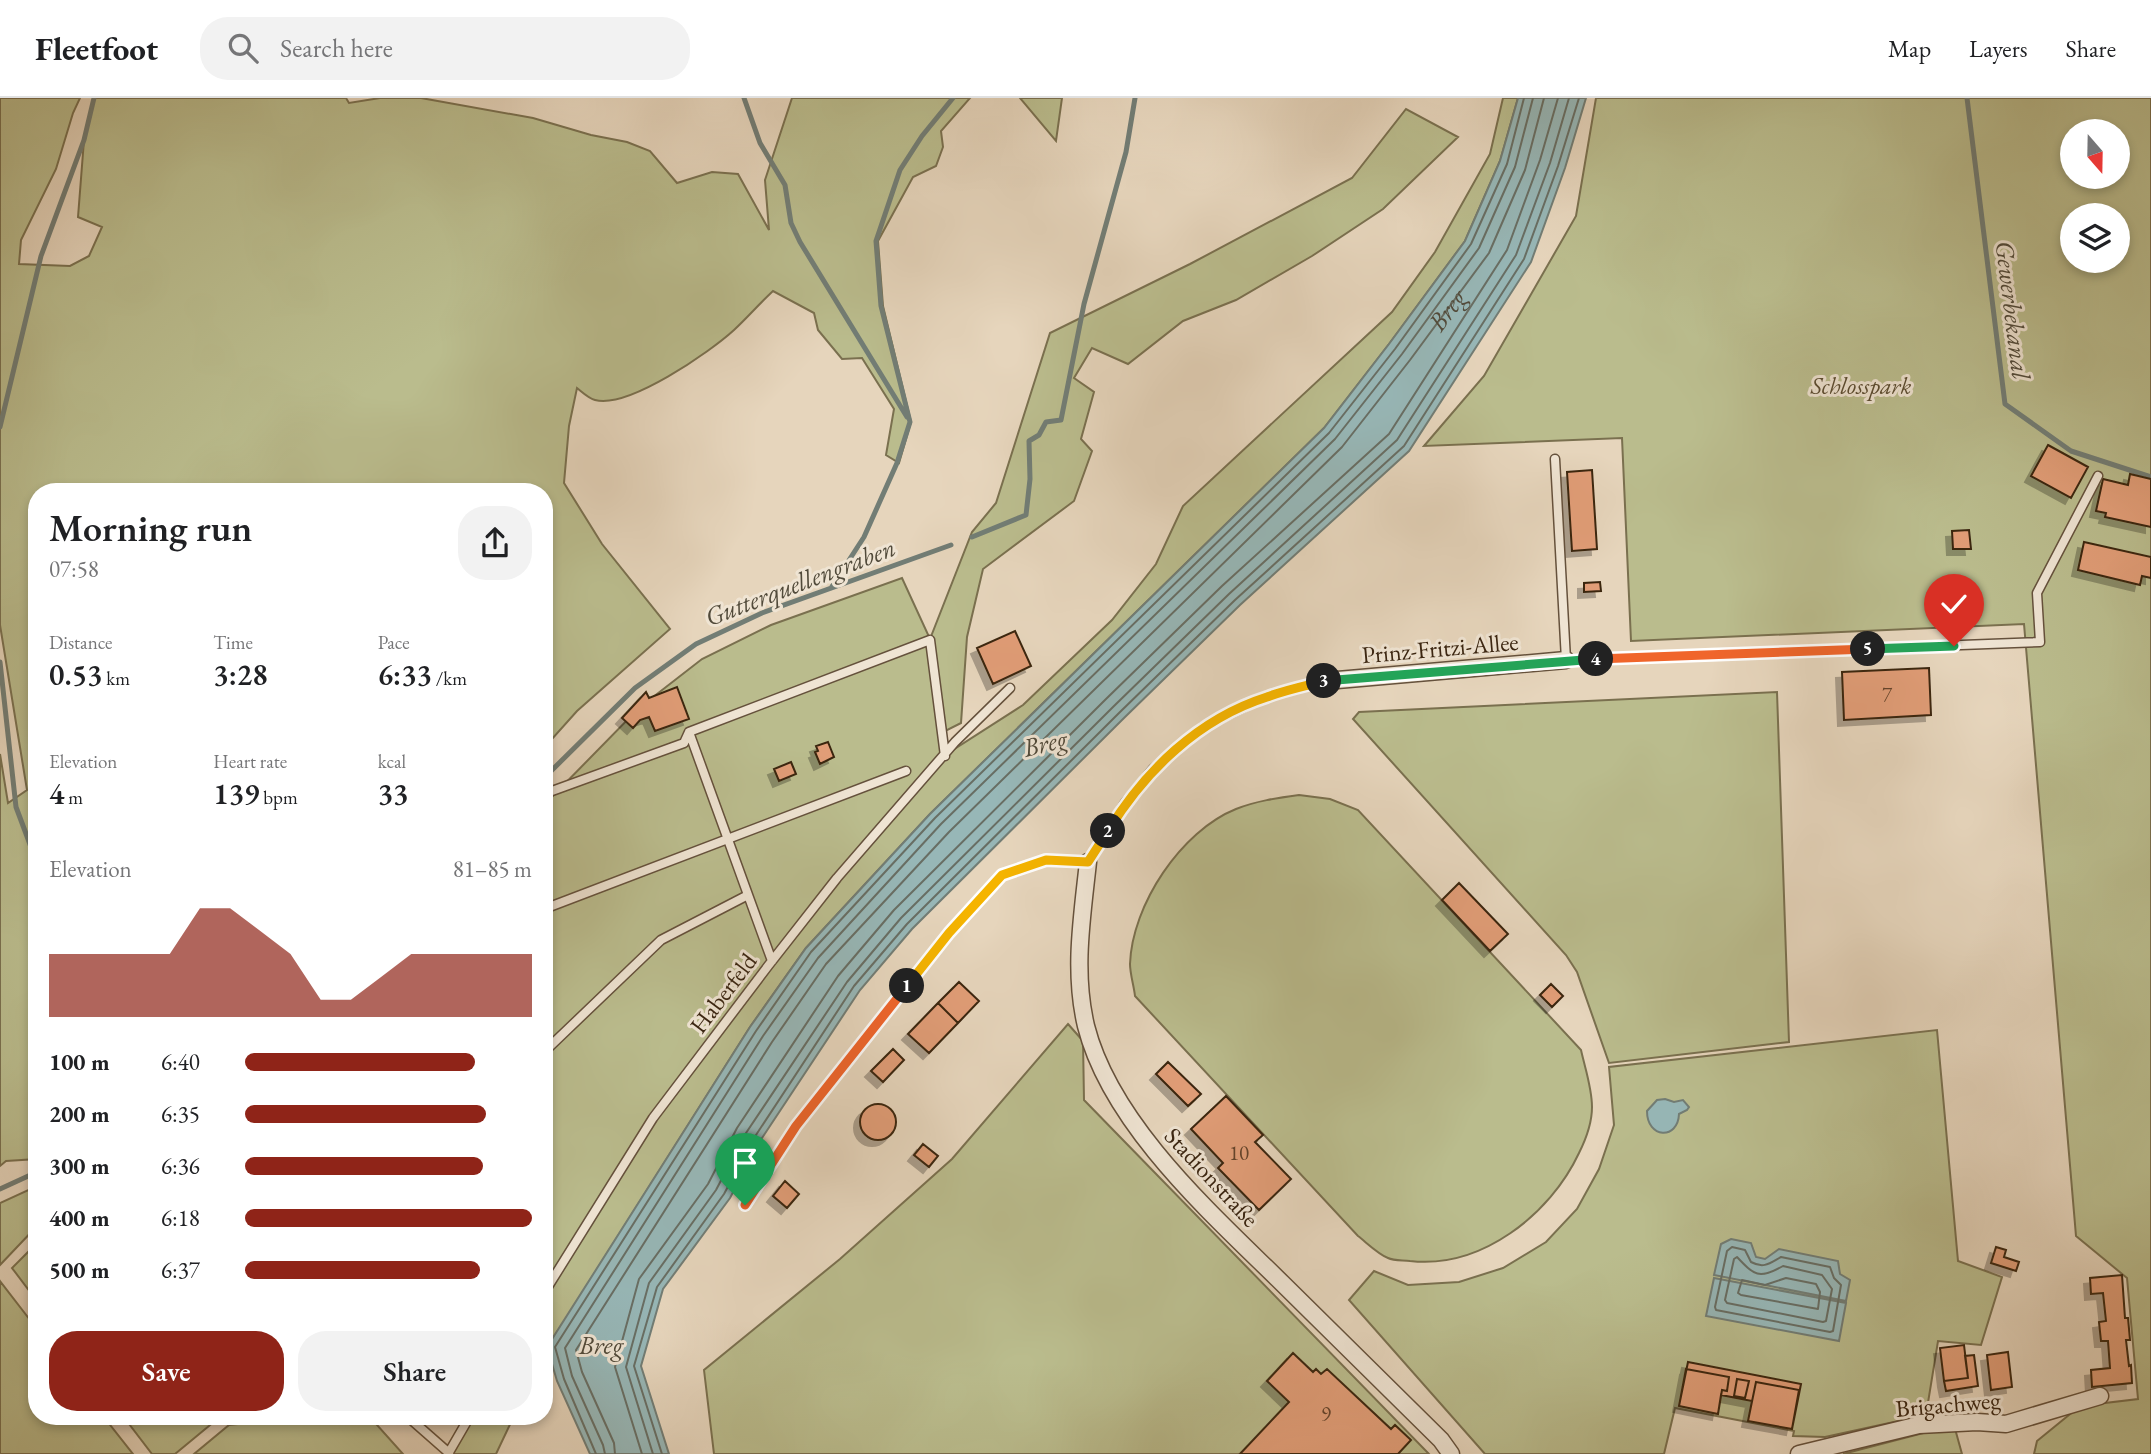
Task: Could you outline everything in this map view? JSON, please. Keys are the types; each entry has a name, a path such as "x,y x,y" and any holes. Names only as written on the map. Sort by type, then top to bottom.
{"street":[{"name":"Prinz-Fritzi-Allee","path":"1326,681 1566,660"},
{"name":"Stadionstraße","path":"1088,862 1078,939 1079,988 1086,1027 1100,1065 1121,1103 1149,1143 1199,1202 1441,1440 1451,1454"},
{"name":"Brigachweg","path":"1799,1454 1919,1426 1977,1422 2006,1424 2101,1396"}],"lane":[{"path":"1555,459 1566,660"},
{"name":"Prinz-Fritzi-Allee","path":"1566,660 2040,642 2037,593 2098,476"},
{"path":"553,792 684,743 689,732 930,640 945,756"},
{"name":"Prinz-Fritzi-Allee","path":"1088,862 1125,803 1153,769 1203,727 1264,697 1326,681"},
{"name":"Haberfeld","path":"553,1279 653,1118 772,961 837,878 945,756 1010,688"},
{"path":"689,732 772,961"},
{"path":"553,906 906,771"},
{"path":"745,1205 796,1126 949,933 1002,875 1046,860 1088,862"},
{"path":"553,1043 661,940 748,895"},
{"path":"417,1425 449,1454 465,1425"}],"green space":[{"path":"0,98 80,98 56,169 21,240 19,264 70,266 89,256 102,227 78,217 84,140 94,98 346,98 349,103 380,98 421,98 533,118 591,135 627,142 650,151 677,183 712,172 738,174 769,230 765,180 792,98 970,98 941,131 943,147 936,166 913,177 878,241 883,306 911,422 899,463 886,455 894,409 862,358 842,359 818,330 814,313 773,291 722,340 647,388 627,396 595,400 577,388 569,426 564,483 602,544 670,629 577,711 553,738 553,483 28,483 28,1160 6,1161 0,1166 0,754 8,803 27,790 0,625"},
{"path":"1020,98 1062,98 1056,141"},
{"path":"1503,98 1518,98 1500,161 1465,241 1324,428 930,814 806,948 750,1027 553,1339 553,796 639,708 702,659 771,625 902,578 930,639 972,532 996,503 1050,333 1190,264 1352,178 1406,109 1458,137 1383,209 1312,256 1236,300 1183,321 1128,364 1092,348 1074,378 1094,392 1081,439 1092,451 1074,501 983,569 967,637 961,723 943,732 945,755 1023,705 1112,620 1156,564 1183,506 1392,312 1435,252 1490,154"},
{"name":"Schlosspark","path":"1596,98 2151,98 2151,1454 2034,1454 2037,1441 2080,1406 2138,1399 2127,1278 2076,1236 2024,624 1631,641 1622,438 1424,446 1484,376 1576,216"},
{"path":"1777,692 1789,1042 1609,1063 1577,972 1566,955 1353,719 1359,712"},
{"path":"1299,795 1330,799 1358,810 1581,1050 1591,1093 1592,1113 1579,1153 1566,1176 1532,1217 1487,1247 1436,1261 1396,1260 1384,1256 1358,1236 1135,996 1130,964 1140,918 1163,873 1179,852 1197,834 1236,809"},
{"path":"1068,1024 1083,1041 1084,1100 1429,1454 714,1454 704,1370 840,1259 952,1159"},
{"path":"1937,1030 1958,1261 2002,1277 1981,1345 1938,1341 1926,1415 1825,1437 1793,1436 1794,1431 1675,1408 1664,1454 1485,1454 1349,1300 1374,1271 1408,1285 1459,1282 1503,1268 1546,1242 1577,1209 1599,1169 1614,1125 1609,1067"},
{"path":"28,1190 28,1235 0,1265 0,1203"},
{"path":"28,1252 28,1289 12,1268"},
{"path":"0,1281 28,1317 28,1425 110,1425 133,1454 0,1454"},
{"path":"130,1425 210,1425 175,1454 152,1454"},
{"path":"229,1425 377,1425 403,1454 194,1454"},
{"path":"465,1425 510,1425 496,1454 448,1454"},
{"path":"1954,1425 1962,1454 1843,1454"}],"water":[{"name":"Breg","path":"1518,98 1586,98 1565,168 1531,262 1409,451 1240,605 1124,718 912,929 860,990 760,1141 730,1198 663,1289 641,1366 669,1454 590,1454 557,1381 553,1367 553,1338 750,1027 806,948 930,814 1324,428 1465,241 1500,161"},
{"path":"1657,1100 1674,1102 1683,1100 1689,1107 1679,1114 1674,1128 1663,1133 1652,1127 1647,1111"},
{"path":"1731,1239 1751,1243 1756,1257 1765,1259 1779,1249 1838,1261 1840,1274 1850,1280 1846,1301 1714,1275 1721,1244"},
{"path":"1714,1278 1846,1303 1839,1341 1706,1316"}],"building":[{"path":"2048,445 2088,467 2071,498 2031,476"},
{"path":"1592,470 1597,549 1572,551 1567,472"},
{"path":"2130,474 2151,479 2151,527 2105,517 2106,513 2096,511 2103,479 2128,485"},
{"path":"1969,530 1971,549 1953,549 1952,531"},
{"path":"2084,542 2151,557 2151,578 2142,576 2140,585 2078,570"},
{"path":"1600,582 1601,591 1584,592 1584,583"},
{"path":"1015,631 1031,666 993,684 977,648"},
{"path":"1929,668 1931,715 1844,720 1842,672"},
{"path":"677,687 689,719 655,731 649,717 640,720 633,728 622,718 646,692 649,698"},
{"path":"828,742 834,757 820,764 815,752 818,751 816,746"},
{"path":"791,762 796,774 779,781 774,769"},
{"path":"1459,883 1508,934 1490,951 1442,900"},
{"path":"959,982 979,1001 958,1023 938,1003"},
{"path":"1551,984 1563,996 1552,1007 1540,995"},
{"path":"938,1003 958,1023 929,1053 908,1034"},
{"path":"893,1049 904,1060 883,1082 871,1071"},
{"path":"1168,1062 1201,1094 1188,1106 1156,1074"},
{"path":"1226,1096 1263,1135 1255,1142 1291,1179 1259,1210 1218,1168 1223,1163 1191,1129"},
{"path":"878,1104 891,1109 896,1122 891,1135 878,1140 865,1135 860,1122 865,1109"},
{"path":"923,1144 938,1156 929,1167 914,1155"},
{"path":"785,1181 799,1194 787,1208 773,1196"},
{"path":"1996,1247 2006,1250 2004,1257 2019,1262 2016,1271 1991,1263"},
{"path":"2122,1275 2132,1383 2092,1387 2091,1370 2110,1368 2108,1341 2101,1341 2099,1322 2106,1321 2103,1293 2091,1294 2090,1278"},
{"path":"1964,1345 1968,1378 1944,1381 1940,1348"},
{"path":"2008,1352 2012,1387 1991,1390 1987,1355"},
{"path":"1293,1353 1313,1372 1316,1369 1321,1374 1327,1369 1391,1429 1395,1425 1411,1440 1398,1454 1240,1454 1289,1402 1267,1381"},
{"path":"1974,1355 1978,1386 1946,1391 1944,1381 1968,1378 1965,1356"},
{"path":"1688,1362 1801,1384 1792,1429 1748,1421 1752,1401 1721,1395 1718,1414 1679,1406"},
{"path":"1686,1369 1729,1377 1727,1391 1722,1390 1718,1414 1679,1406"},
{"path":"1737,1379 1749,1381 1745,1398 1734,1396"},
{"path":"1756,1382 1799,1390 1792,1429 1748,1421"}],"waterway":[{"path":"0,427 41,256 84,140 94,98"},
{"path":"744,98 760,143 785,185 791,223 800,242 907,417"},
{"path":"831,588 864,537 897,463 910,422 881,306 876,241 900,170 922,136 953,98"},
{"path":"972,537 1026,515 1030,479 1029,441 1039,435 1046,422 1061,420 1084,304 1126,152 1135,98"},
{"name":"Gewerbekanal","path":"1967,98 2005,404 2071,451 2151,477"},
{"name":"Gutterquellengraben","path":"553,769 635,688 696,644 762,613 951,545"},
{"path":"0,662 16,807 28,839"},
{"name":"Gutterquellengraben","path":"0,1189 28,1176"}],"route":[{"path":"745,1205 796,1126 949,933 1002,875 1046,860 1088,862 1125,803 1153,769 1203,727 1264,697 1326,681 1566,660 1954,646"}]}
